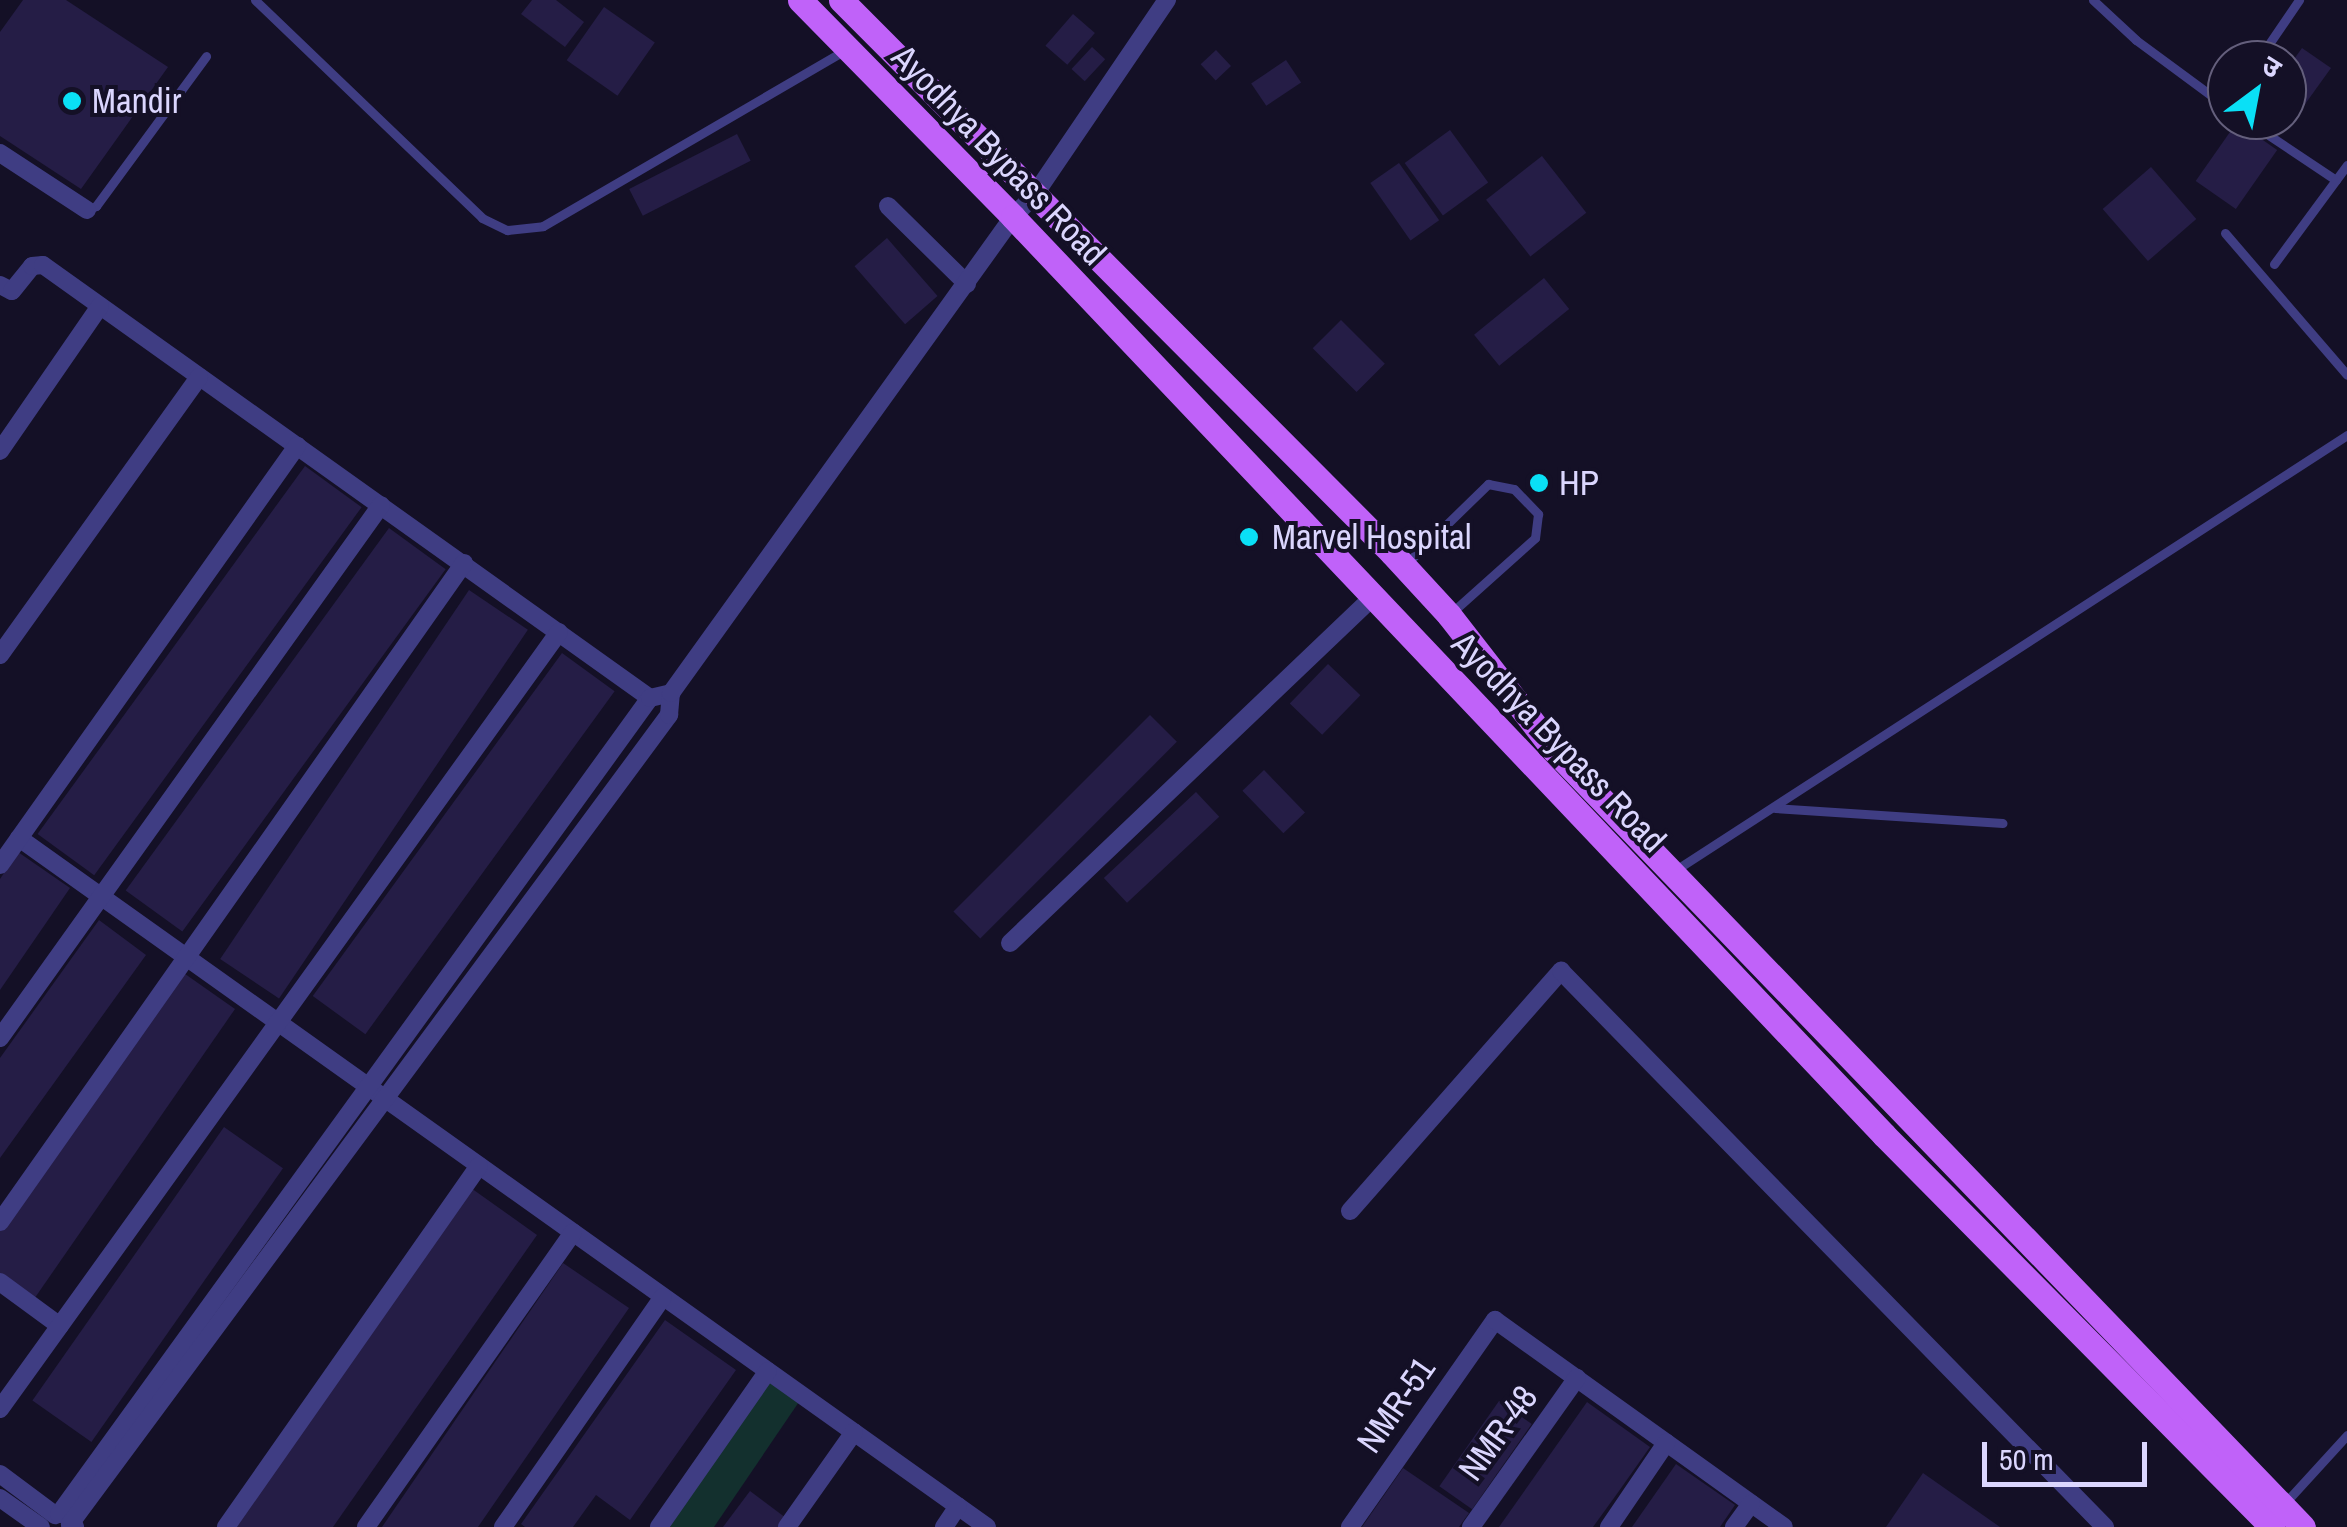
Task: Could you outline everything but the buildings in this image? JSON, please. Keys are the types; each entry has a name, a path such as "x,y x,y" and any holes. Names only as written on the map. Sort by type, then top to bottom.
{"main road":[{"name":"Ayodhya Bypass Road","path":"800,0 1013,217 1884,1134 2286,1520"},
{"name":"Ayodhya Bypass Road","path":"841,0 1404,566 1449,615 1554,750 2286,1520"},
{"path":"1373,598 1404,566"},
{"path":"1418,644 1449,615"}],"street":[{"path":"60,1523 384,1100 669,715 671,693 1013,217 1035,194 1167,0"},
{"path":"0,153 87,210"},
{"path":"888,206 966,284"},
{"path":"0,285 12,291 36,263 650,698"},
{"path":"0,451 100,306"},
{"path":"0,655 199,376"},
{"path":"0,866 297,446"},
{"path":"0,1038 381,505"},
{"path":"0,1222 464,564"},
{"path":"1010,943 1373,598"},
{"path":"0,1409 558,632"},
{"path":"60,1523 650,698 671,693"},
{"path":"19,838 988,1527"},
{"path":"1350,1212 1562,971 2104,1527"},
{"path":"226,1527 479,1166"},
{"path":"366,1527 574,1232"},
{"path":"0,1282 60,1326"},
{"path":"503,1527 663,1297"},
{"name":"NMR-51","path":"1350,1527 1495,1320 1578,1378"},
{"path":"659,1527 768,1371"},
{"path":"1578,1378 1784,1527"},
{"name":"NMR-48","path":"1471,1527 1578,1378"},
{"path":"786,1527 854,1432"},
{"path":"1609,1527 1666,1443"},
{"path":"0,1474 60,1523"},
{"path":"0,1498 60,1523"},
{"path":"1734,1527 1751,1504"},
{"path":"944,1527 958,1506"}],"lane":[{"path":"255,0 482,218 508,230 543,226 846,50"},
{"path":"2093,0 2150,51 2207,92"},
{"path":"2272,40 2299,0"},
{"path":"87,210 96,206 206,56"},
{"path":"2276,140 2336,180"},
{"path":"2274,264 2347,166"},
{"path":"2225,233 2347,376"},
{"path":"1672,872 2347,436"},
{"path":"1404,566 1488,484 1514,489 1538,514 1534,538 1449,615"},
{"path":"1773,808 2003,822"},
{"path":"2286,1520 2347,1435"}],"green space":[{"path":"768,1371 803,1396 714,1527 671,1527 659,1518"}],"place":[{"name":"Mandir","path":"72,101"},
{"name":"HP","path":"1539,483"},
{"name":"Marvel Hospital","path":"1249,537"}]}
